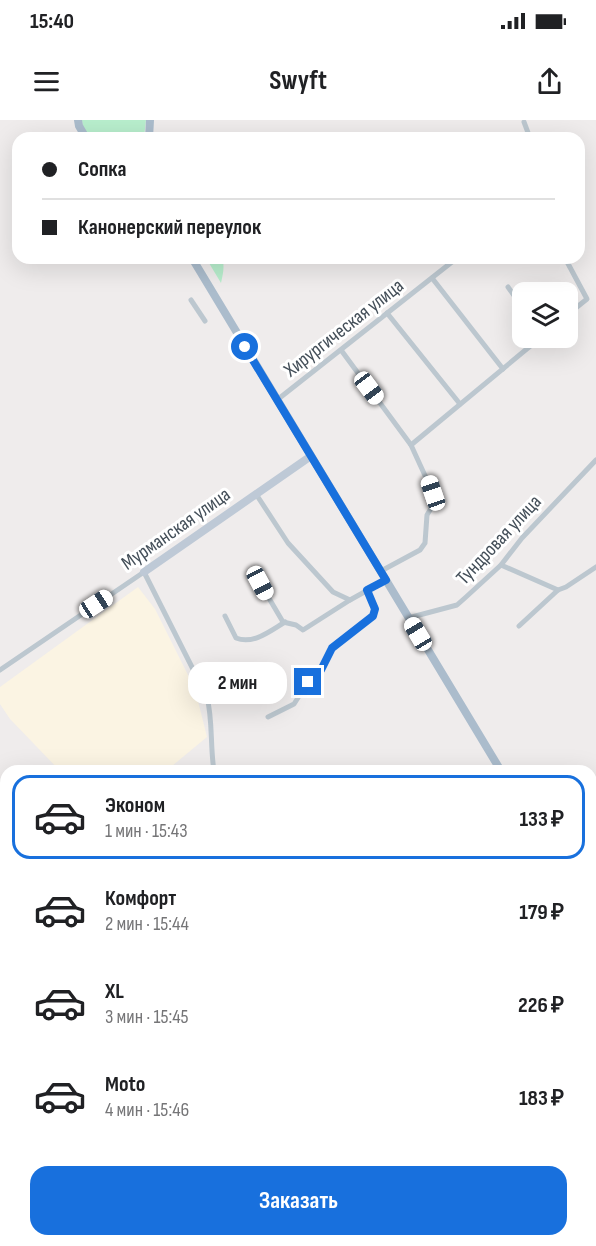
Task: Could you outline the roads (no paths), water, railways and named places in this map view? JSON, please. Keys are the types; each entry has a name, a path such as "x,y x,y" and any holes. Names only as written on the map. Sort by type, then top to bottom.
{"main road":[{"path":"196,264 497,765"}],"street":[{"path":"524,122 528,132"},
{"name":"Хирургическая улица","path":"277,400 450,264"},
{"path":"568,264 578,282"},
{"path":"432,278 502,369"},
{"path":"578,282 587,299 578,306"},
{"path":"508,286 512,292"},
{"path":"191,300 205,321"},
{"path":"387,313 460,404"},
{"path":"411,445 528,348"},
{"path":"341,350 411,445 433,493 433,505 427,515 425,543 420,550 381,572"},
{"name":"Мурманская улица","path":"0,670 311,456"},
{"name":"Тундровая улица","path":"408,618 457,605 501,565 522,538 596,460"},
{"path":"256,494 288,543 333,592 350,600"},
{"path":"501,565 558,590"},
{"path":"519,626 558,590 596,567"},
{"path":"144,572 207,697 213,765"},
{"path":"260,583 275,611 285,622 303,630 386,580"},
{"path":"268,717 294,704 308,682 321,670 332,648 373,616 375,609 367,590"},
{"path":"225,616 236,638 244,641 256,639 285,622"}]}
